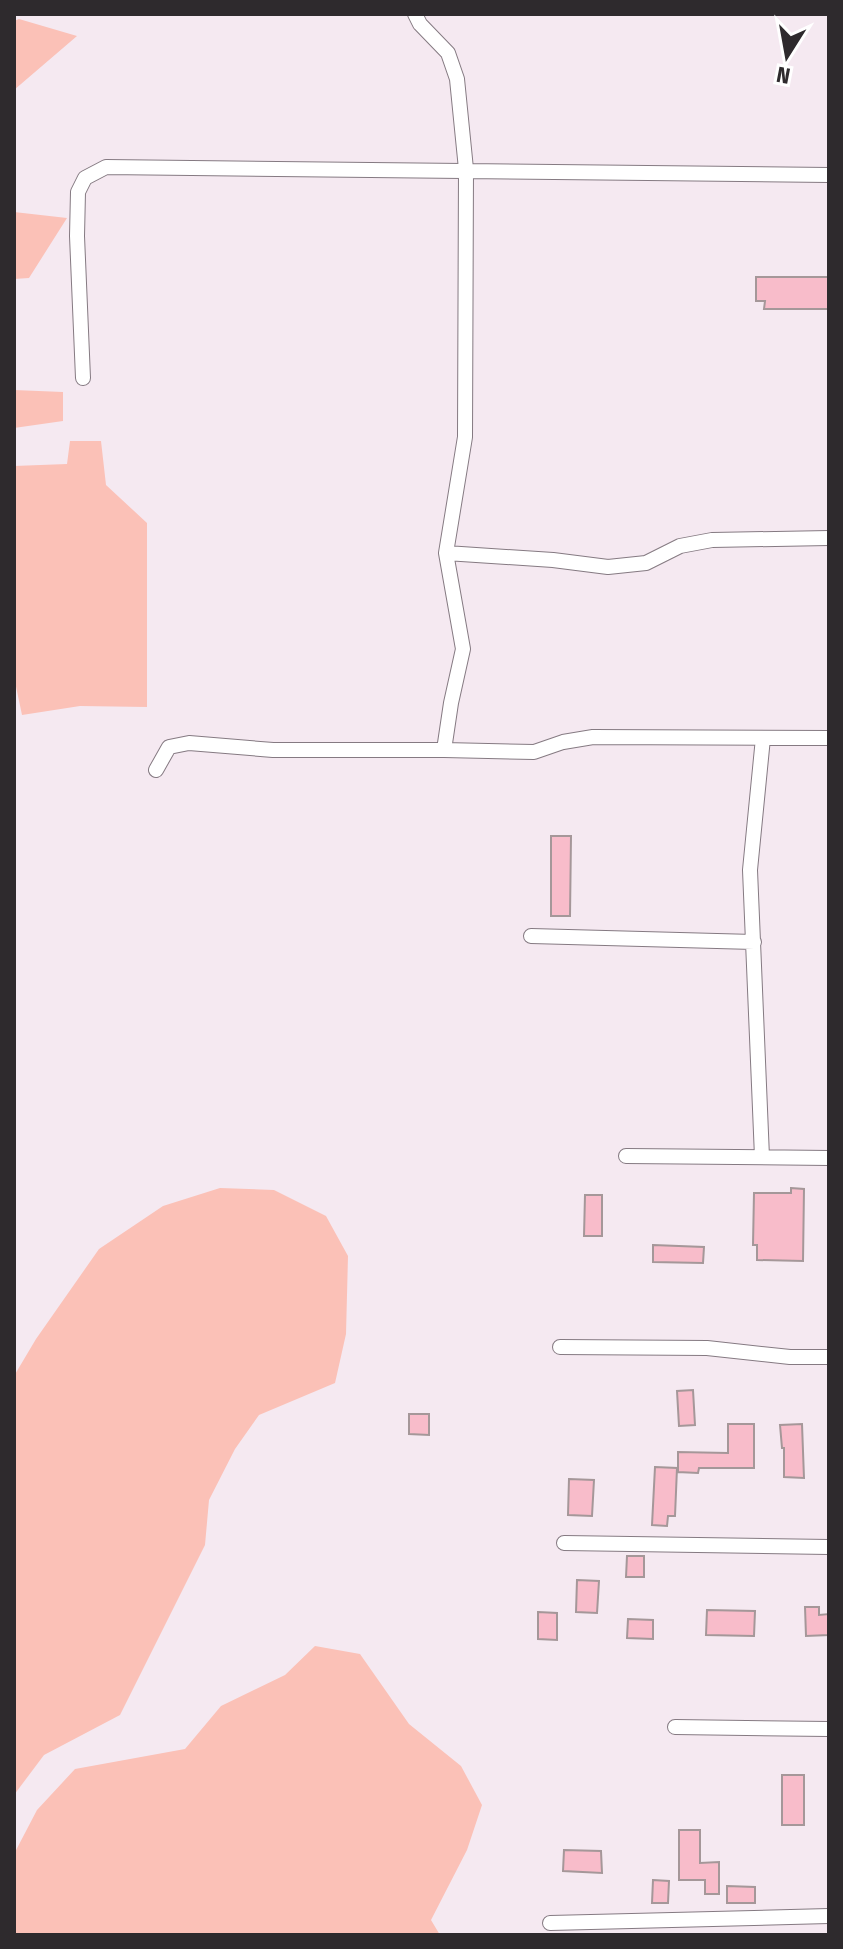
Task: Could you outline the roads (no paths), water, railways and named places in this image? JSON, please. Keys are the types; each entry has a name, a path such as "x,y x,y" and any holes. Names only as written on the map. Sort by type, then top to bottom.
{"street":[{"path":"415,14 420,24 448,53 457,79 466,169 465,437 446,553 463,649 444,750"},
{"path":"83,378 78,192 85,178 106,167 829,175"},
{"path":"446,553 608,567 646,563 680,546 712,540 829,538"},
{"path":"156,770 169,747 189,743 273,750 534,752 563,742 593,737 829,738"},
{"path":"762,1157 750,870 763,738"},
{"path":"531,936 754,942"},
{"path":"626,1156 829,1158"},
{"path":"560,1347 707,1348 790,1357 829,1357"},
{"path":"564,1543 829,1547"},
{"path":"675,1727 829,1729"},
{"path":"550,1923 829,1916"}]}
